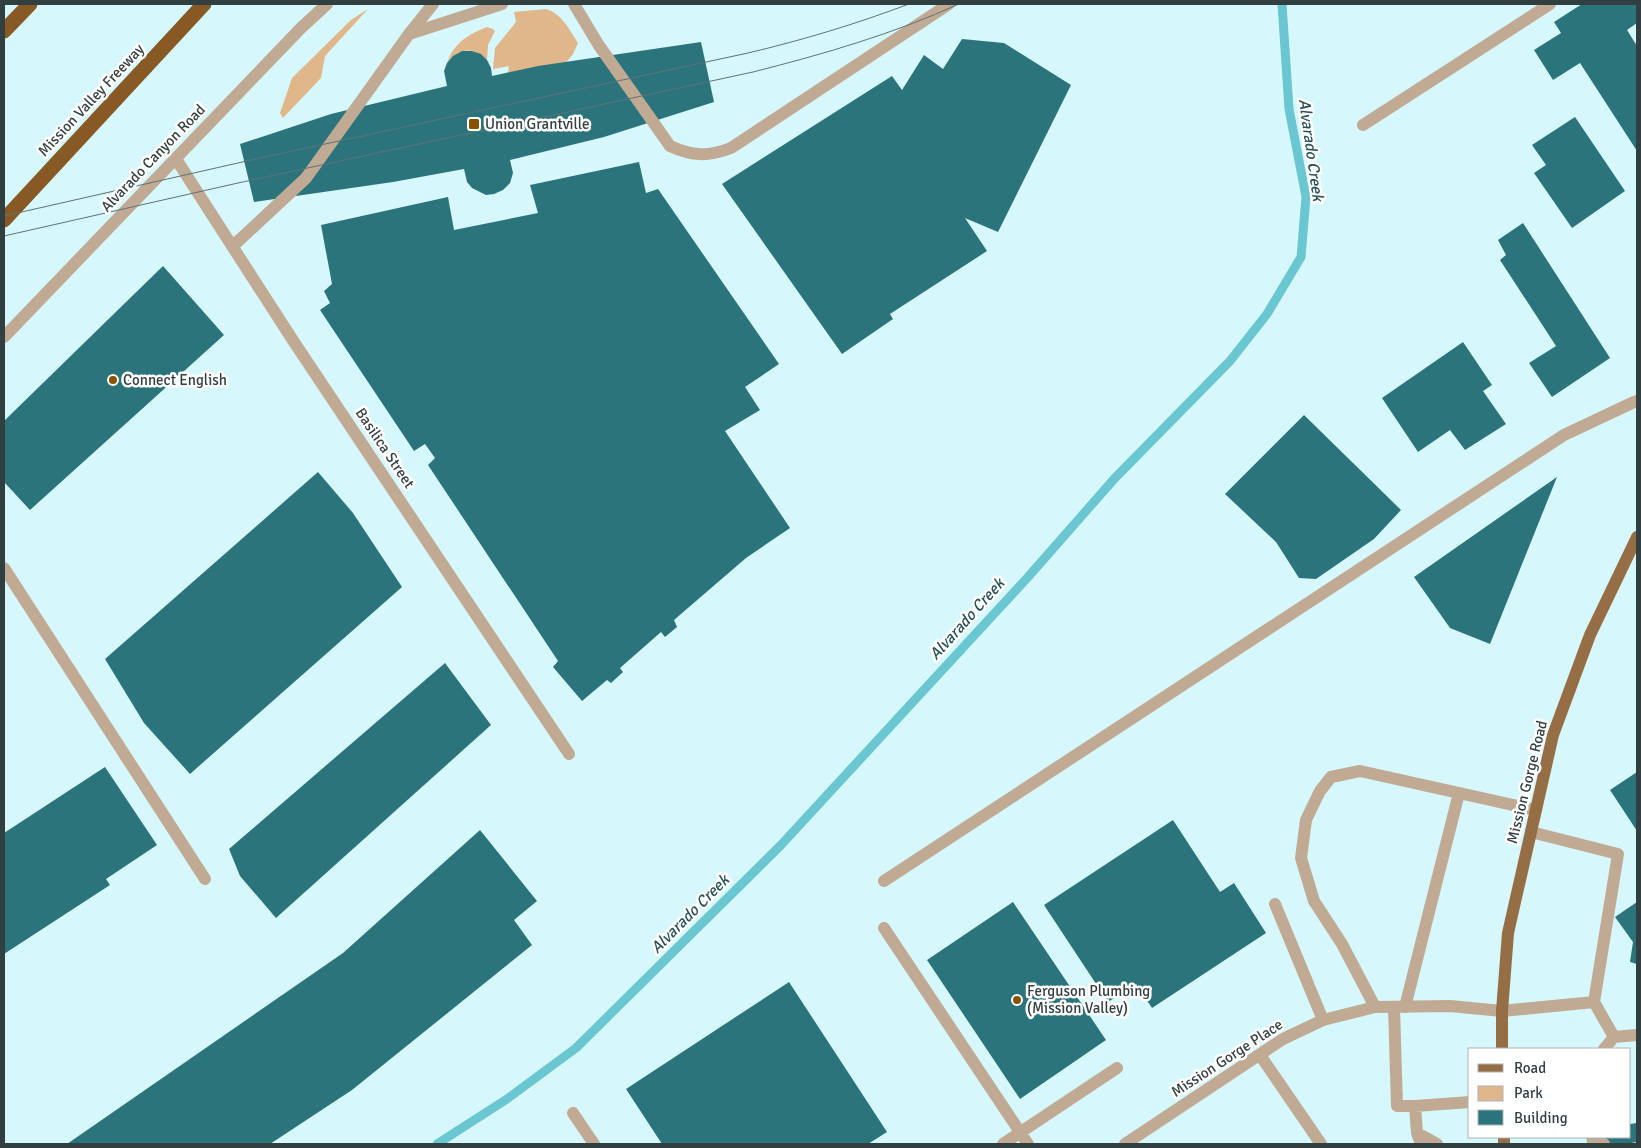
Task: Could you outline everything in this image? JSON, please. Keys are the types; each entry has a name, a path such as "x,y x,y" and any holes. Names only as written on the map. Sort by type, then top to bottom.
{"highway":[{"path":"4,31 30,4"},
{"name":"Mission Valley Freeway","path":"4,220 204,4"}],"main road":[{"name":"Mission Gorge Road","path":"1502,1048 1502,1011 1508,933 1553,735 1590,635 1637,538"}],"street":[{"name":"Alvarado Canyon Road","path":"4,336 301,28 327,4"},
{"path":"233,246 306,178 409,34 433,4"},
{"path":"409,34 502,4"},
{"path":"574,4 598,44 670,146 687,153 705,155 731,148 949,4"},
{"path":"1363,125 1550,4"},
{"name":"Basilica Street","path":"176,158 299,349 569,754"},
{"path":"884,881 1564,435 1637,402"},
{"path":"4,568 205,879"},
{"path":"1374,1007 1342,944 1314,901 1301,858 1306,820 1320,791 1331,777 1360,771 1536,810"},
{"path":"1459,793 1399,1007 1397,1106 1468,1102"},
{"path":"1531,832 1618,854 1594,1002 1614,1037"},
{"path":"1275,904 1323,1020"},
{"path":"884,928 1024,1139"},
{"name":"Mission Gorge Place","path":"1125,1144 1283,1039 1323,1020 1374,1007 1450,1006 1502,1011 1594,1002"},
{"path":"1605,1048 1614,1037 1637,1035"},
{"path":"1260,1055 1321,1144"},
{"path":"1003,1144 1024,1139 1117,1068"},
{"path":"1415,1106 1419,1139"},
{"path":"573,1113 594,1144"},
{"path":"1592,1138 1593,1141 1604,1144"},
{"path":"1409,1144 1419,1139 1437,1144"}],"green space":[{"path":"368,9 325,56 321,78 283,118 280,113 292,78 351,20"},
{"path":"546,9 561,18 578,43 573,54 564,65 507,80 509,66 493,69 495,48 516,22 514,12"},
{"path":"487,27 495,31 488,45 487,60 476,52 466,51 456,54 447,63 453,50 462,40"}],"building":[{"path":"1582,4 1637,4 1637,23 1627,30 1637,46 1637,151 1580,63 1553,80 1534,50 1561,33 1554,22"},
{"path":"962,39 1004,43 1071,85 998,232 965,218 987,251 890,314 893,319 842,354 722,184 892,76 902,90 924,55 943,69"},
{"name":"Union Grantville","path":"701,42 714,102 604,137 510,160 513,173 510,183 503,190 494,194 486,195 472,188 467,182 464,169 393,182 254,202 240,144 331,114 447,86 444,71 447,63 453,56 462,51 472,51 481,54 491,68 492,76 538,66"},
{"path":"1575,117 1625,191 1572,228 1534,173 1546,165 1532,145"},
{"name":"Union Grantville","path":"639,162 646,193 658,189 779,364 745,387 760,410 725,431 790,528 746,558 674,620 677,627 665,637 661,632 620,668 623,672 611,683 607,680 582,701 553,667 558,661 428,465 435,458 425,444 414,451 320,310 330,303 324,291 332,284 321,225 448,197 454,230 538,213 530,185"},
{"path":"1523,223 1610,358 1552,397 1529,363 1556,346 1500,260 1506,255 1498,240"},
{"path":"163,266 224,335 30,510 4,482 4,421"},
{"path":"1463,342 1492,385 1483,391 1506,424 1465,450 1450,430 1418,452 1382,398"},
{"path":"1304,415 1401,510 1374,539 1316,579 1299,578 1276,542 1225,494"},
{"path":"318,472 353,513 402,587 190,774 144,723 105,659"},
{"path":"1557,477 1490,644 1450,628 1414,577"},
{"path":"445,663 491,725 276,918 240,876 229,849"},
{"path":"105,767 157,845 106,879 110,885 4,954 4,833"},
{"path":"1637,772 1637,831 1610,790"},
{"path":"1173,820 1220,892 1234,883 1266,933 1152,1008 1136,984 1108,1002 1044,905"},
{"path":"480,830 537,901 514,920 532,945 352,1090 270,1144 67,1144 343,953"},
{"name":"Ferguson Plumbing (Mission Valley)","path":"1013,902 1106,1040 1020,1099 927,960"},
{"path":"1637,902 1637,964 1630,962 1633,942 1615,917"},
{"path":"789,982 887,1132 868,1144 662,1144 626,1089"},
{"path":"1637,1123 1637,1142 1610,1144 1606,1138 1631,1138 1631,1124"}],"waterway":[{"name":"Alvarado Creek","path":"437,1144 507,1099 576,1048 781,845 1028,577 1115,478 1230,361 1267,314 1301,257 1306,197 1289,109 1282,4"}],"tram line":[{"path":"4,216 260,158 748,53 829,31 909,4"},
{"path":"4,236 238,183 753,72 858,42 909,25 959,4"}],"place":[{"name":"Union Grantville","path":"474,124"},
{"name":"Connect English","path":"113,380"},
{"name":"Ferguson Plumbing (Mission Valley)","path":"1017,1000"}]}
